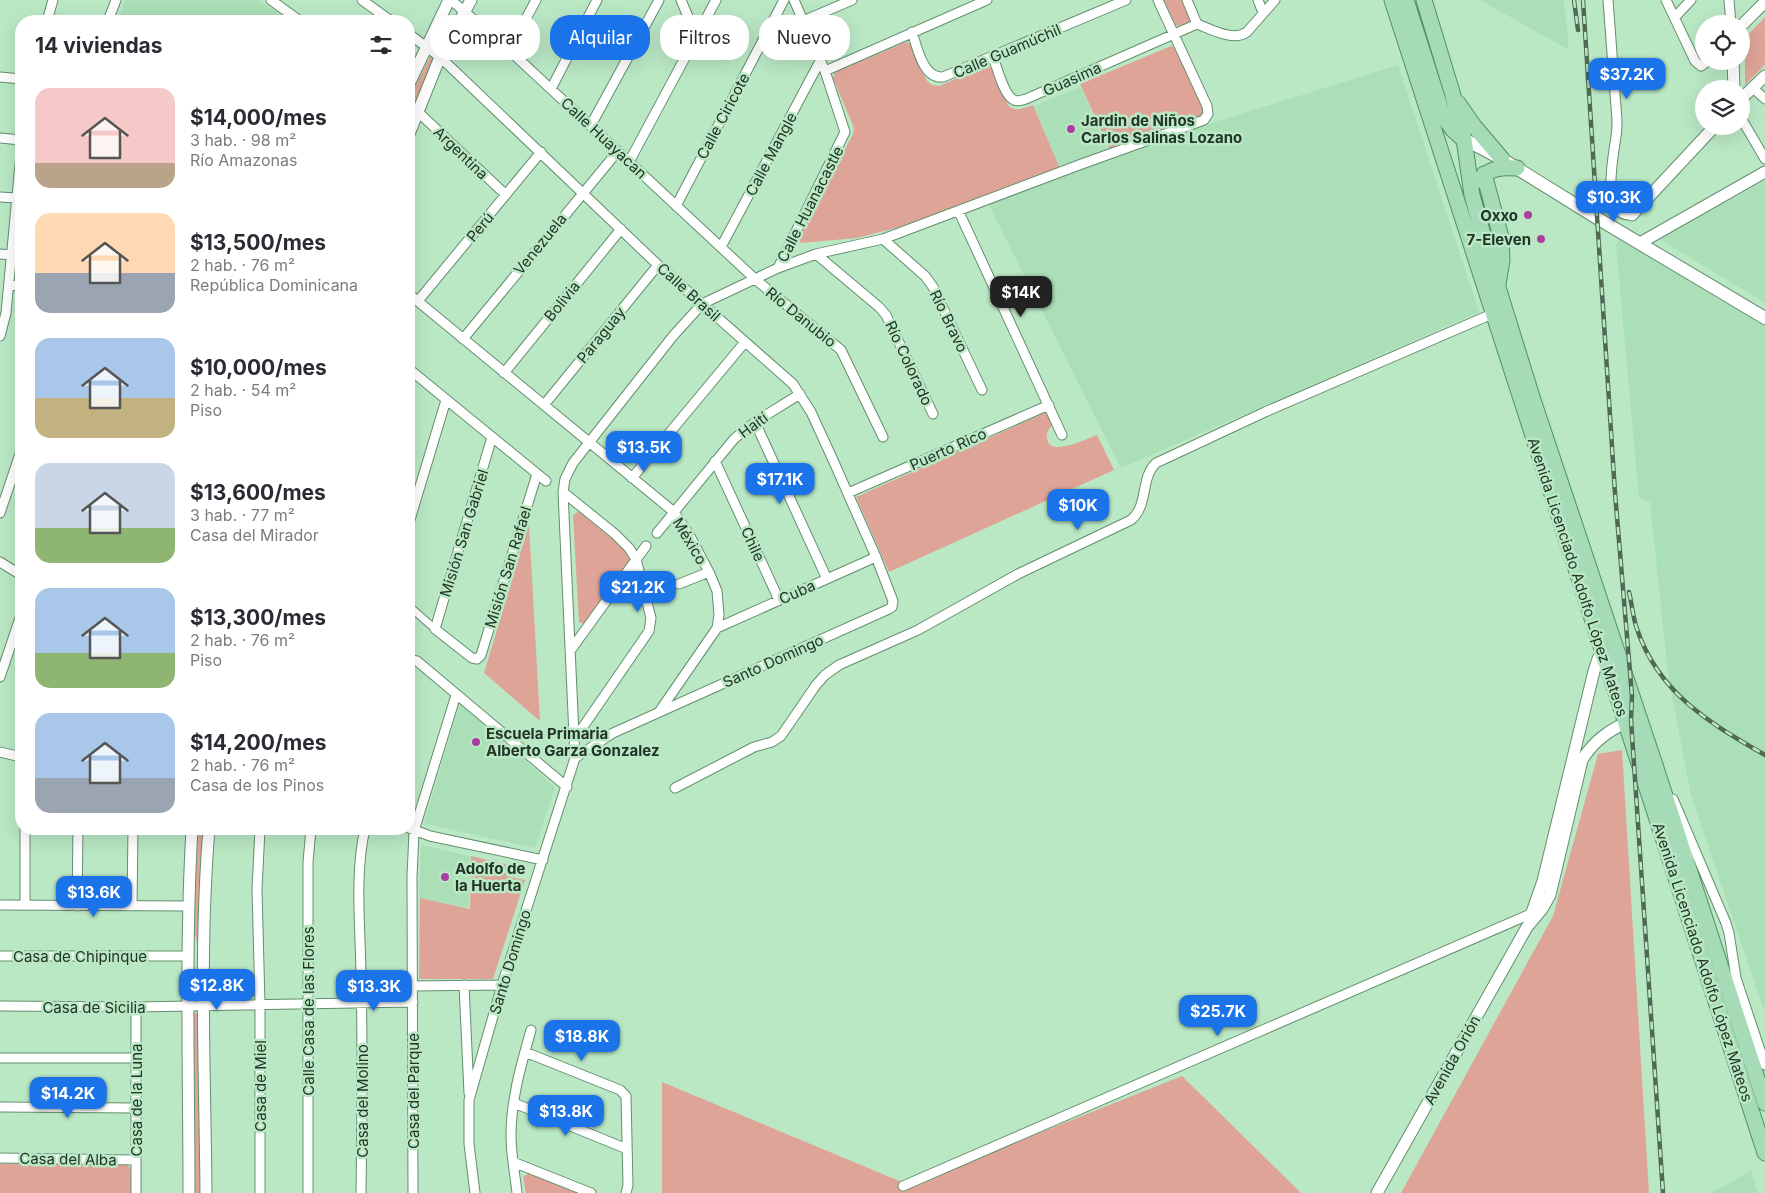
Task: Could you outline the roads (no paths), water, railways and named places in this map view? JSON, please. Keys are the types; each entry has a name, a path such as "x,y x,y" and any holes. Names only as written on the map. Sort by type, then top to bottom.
{"main road":[{"name":"Avenida Licenciado Adolfo López Mateos","path":"1392,0 1492,314 1608,646"},
{"path":"1406,0 1443,116 1464,139 1502,159 1765,318"},
{"name":"Avenida Licenciado Adolfo López Mateos","path":"1424,0 1452,92 1464,139 1472,194 1498,288 1608,646 1632,720 1655,766 1765,1103"},
{"path":"1452,92 1474,126 1502,159"},
{"path":"1443,159 1449,148 1457,141 1464,139"},
{"path":"1472,194 1479,179 1484,174 1499,168 1517,168"},
{"path":"1484,174 1501,237 1502,260 1498,288"},
{"name":"Avenida Licenciado Adolfo López Mateos","path":"1632,720 1637,758 1765,1153"}],"street":[{"path":"110,15 116,0"},
{"path":"271,0 292,15"},
{"path":"362,0 383,15"},
{"path":"415,72 450,0"},
{"name":"Calle Huayacan","path":"450,0 469,15"},
{"path":"463,15 471,0"},
{"path":"528,15 536,0"},
{"path":"551,89 597,0"},
{"path":"591,125 659,0"},
{"path":"681,0 687,15"},
{"path":"708,15 716,0"},
{"name":"Calle Ciricote","path":"676,206 784,0"},
{"name":"Calle Huanacastle","path":"794,0 800,15"},
{"path":"817,15 852,0"},
{"path":"825,71 987,0"},
{"path":"1101,0 1105,9"},
{"name":"Calle Guamúchil","path":"912,32 925,67 930,74 935,77 947,76 1126,0"},
{"path":"575,758 563,492 568,471 589,443 672,336 702,304 778,268 816,254 883,239 1079,165 1202,122 1208,116 1207,106 1158,0"},
{"path":"1187,0 1197,24"},
{"path":"1258,0 1263,13"},
{"path":"1174,35 1197,24 1231,36 1241,35 1247,32 1275,0"},
{"path":"1608,0 1617,120 1617,135 1611,167 1613,201 1620,213 1626,216 1632,215 1707,135"},
{"path":"1666,0 1695,61"},
{"path":"1675,17 1691,0"},
{"path":"1730,0 1731,15"},
{"path":"48,15 50,2"},
{"path":"1750,17 1765,2"},
{"name":"Guasima","path":"993,57 1008,95 1013,100 1019,101 1174,35"},
{"name":"Calle Brasil","path":"415,38 430,49"},
{"path":"415,117 439,60"},
{"name":"Calle Brasil","path":"443,60 658,265 789,380 800,394 810,412 848,493 876,558 893,604"},
{"name":"Calle Huayacan","path":"521,60 755,279"},
{"path":"629,162 685,60"},
{"name":"Calle Huanacastle","path":"778,268 845,134 845,128 820,61"},
{"name":"Calle Mangle","path":"721,247 820,61"},
{"path":"1750,91 1765,76"},
{"path":"0,77 15,78"},
{"path":"1753,88 1765,100"},
{"name":"Argentina","path":"417,111 506,195"},
{"path":"1750,133 1765,159"},
{"path":"0,138 15,139"},
{"name":"Venezuela","path":"463,339 618,151"},
{"name":"Perú","path":"418,301 541,152"},
{"path":"1640,244 1764,171"},
{"path":"0,197 15,198"},
{"path":"0,336 9,285 15,212"},
{"path":"958,212 1062,435"},
{"name":"Bolivia","path":"504,373 621,229"},
{"name":"Río Bravo","path":"883,239 925,276 933,287 982,390"},
{"path":"0,254 12,255"},
{"name":"Río Colorado","path":"816,254 886,315 933,414"},
{"name":"Paraguay","path":"544,405 658,265"},
{"name":"Río Danubio","path":"755,279 841,350 883,437"},
{"path":"9,285 15,286"},
{"name":"México","path":"415,299 674,512 690,536 709,572 718,598 717,628"},
{"path":"676,788 754,747 776,740 781,736 816,685 825,675 839,665 918,630 1018,574 1131,520 1138,512 1147,477 1151,468 1156,463 1265,412 1492,314"},
{"path":"632,478 745,342"},
{"path":"415,374 546,481"},
{"name":"Haití","path":"657,533 734,439 755,422 800,394"},
{"path":"415,503 446,400"},
{"name":"Puerto Rico","path":"848,493 1049,405"},
{"path":"755,422 827,579"},
{"name":"Misión San Gabriel","path":"435,629 492,437"},
{"name":"Chile","path":"715,461 779,600"},
{"path":"0,513 15,469"},
{"name":"Misión San Rafael","path":"435,629 472,658 478,659 537,474"},
{"path":"563,492 615,534 629,548 636,559 652,618 649,631 574,740"},
{"path":"570,651 646,546"},
{"name":"Cuba","path":"717,628 876,558"},
{"path":"0,562 15,571"},
{"path":"679,584 709,572"},
{"path":"646,597 666,590"},
{"name":"Santo Domingo","path":"475,1193 469,1144 469,1100 502,985 575,758 608,736 889,609 893,604"},
{"path":"415,611 435,629"},
{"path":"659,712 717,628"},
{"path":"0,677 15,633"},
{"name":"Avenida Orión","path":"1377,1193 1527,927 1552,889 1594,671 1608,646"},
{"path":"415,661 567,787"},
{"name":"Casa del Parque","path":"415,821 456,695"},
{"name":"Avenida Orión","path":"1577,758 1599,738 1632,720"},
{"path":"0,752 15,756"},
{"path":"1637,758 1650,761 1669,788 1687,834 1708,878 1729,933 1736,978 1765,1065"},
{"path":"415,831 543,860"},
{"path":"25,835 26,905"},
{"path":"77,906 78,835"},
{"path":"132,906 133,835"},
{"path":"188,1193 188,906 192,835"},
{"path":"206,1193 204,1005 205,895 209,835"},
{"name":"Casa de Miel","path":"260,835 257,889 260,1004 260,1193"},
{"name":"Calle Casa de las Flores","path":"308,1193 308,862 311,835"},
{"name":"Casa del Molino","path":"362,1193 362,1003 359,869 364,835"},
{"name":"Casa del Parque","path":"412,835 413,1193"},
{"path":"0,905 188,906"},
{"path":"903,1186 1537,911"},
{"name":"Casa de Chipinque","path":"0,956 189,956"},
{"path":"413,986 502,985"},
{"path":"464,986 469,1100"},
{"name":"Casa de Sicilia","path":"0,1006 136,1008 189,1005 413,1002"},
{"name":"Casa de la Luna","path":"136,1008 136,1193"},
{"path":"517,1193 511,1136 519,1069 531,1030"},
{"path":"525,1052 623,1092 627,1098 628,1185 626,1193"},
{"path":"0,1058 136,1058"},
{"path":"514,1103 627,1149"},
{"path":"0,1107 136,1108"},
{"name":"Casa del Alba","path":"0,1158 136,1160"},
{"path":"514,1162 591,1193"}],"railway":[{"path":"1574,0 1578,30"},
{"path":"1583,0 1615,493 1632,696 1631,720 1663,1193"},
{"path":"1629,592 1636,625 1647,652 1659,672 1673,689 1706,718 1765,755"}],"place":[{"name":"Jardin de Niños Carlos Salinas Lozano","path":"1071,129"},
{"name":"Oxxo","path":"1528,215"},
{"name":"7-Eleven","path":"1541,239"},
{"name":"Escuela Primaria Alberto Garza Gonzalez","path":"476,742"},
{"name":"Adolfo de la Huerta","path":"445,877"}]}
